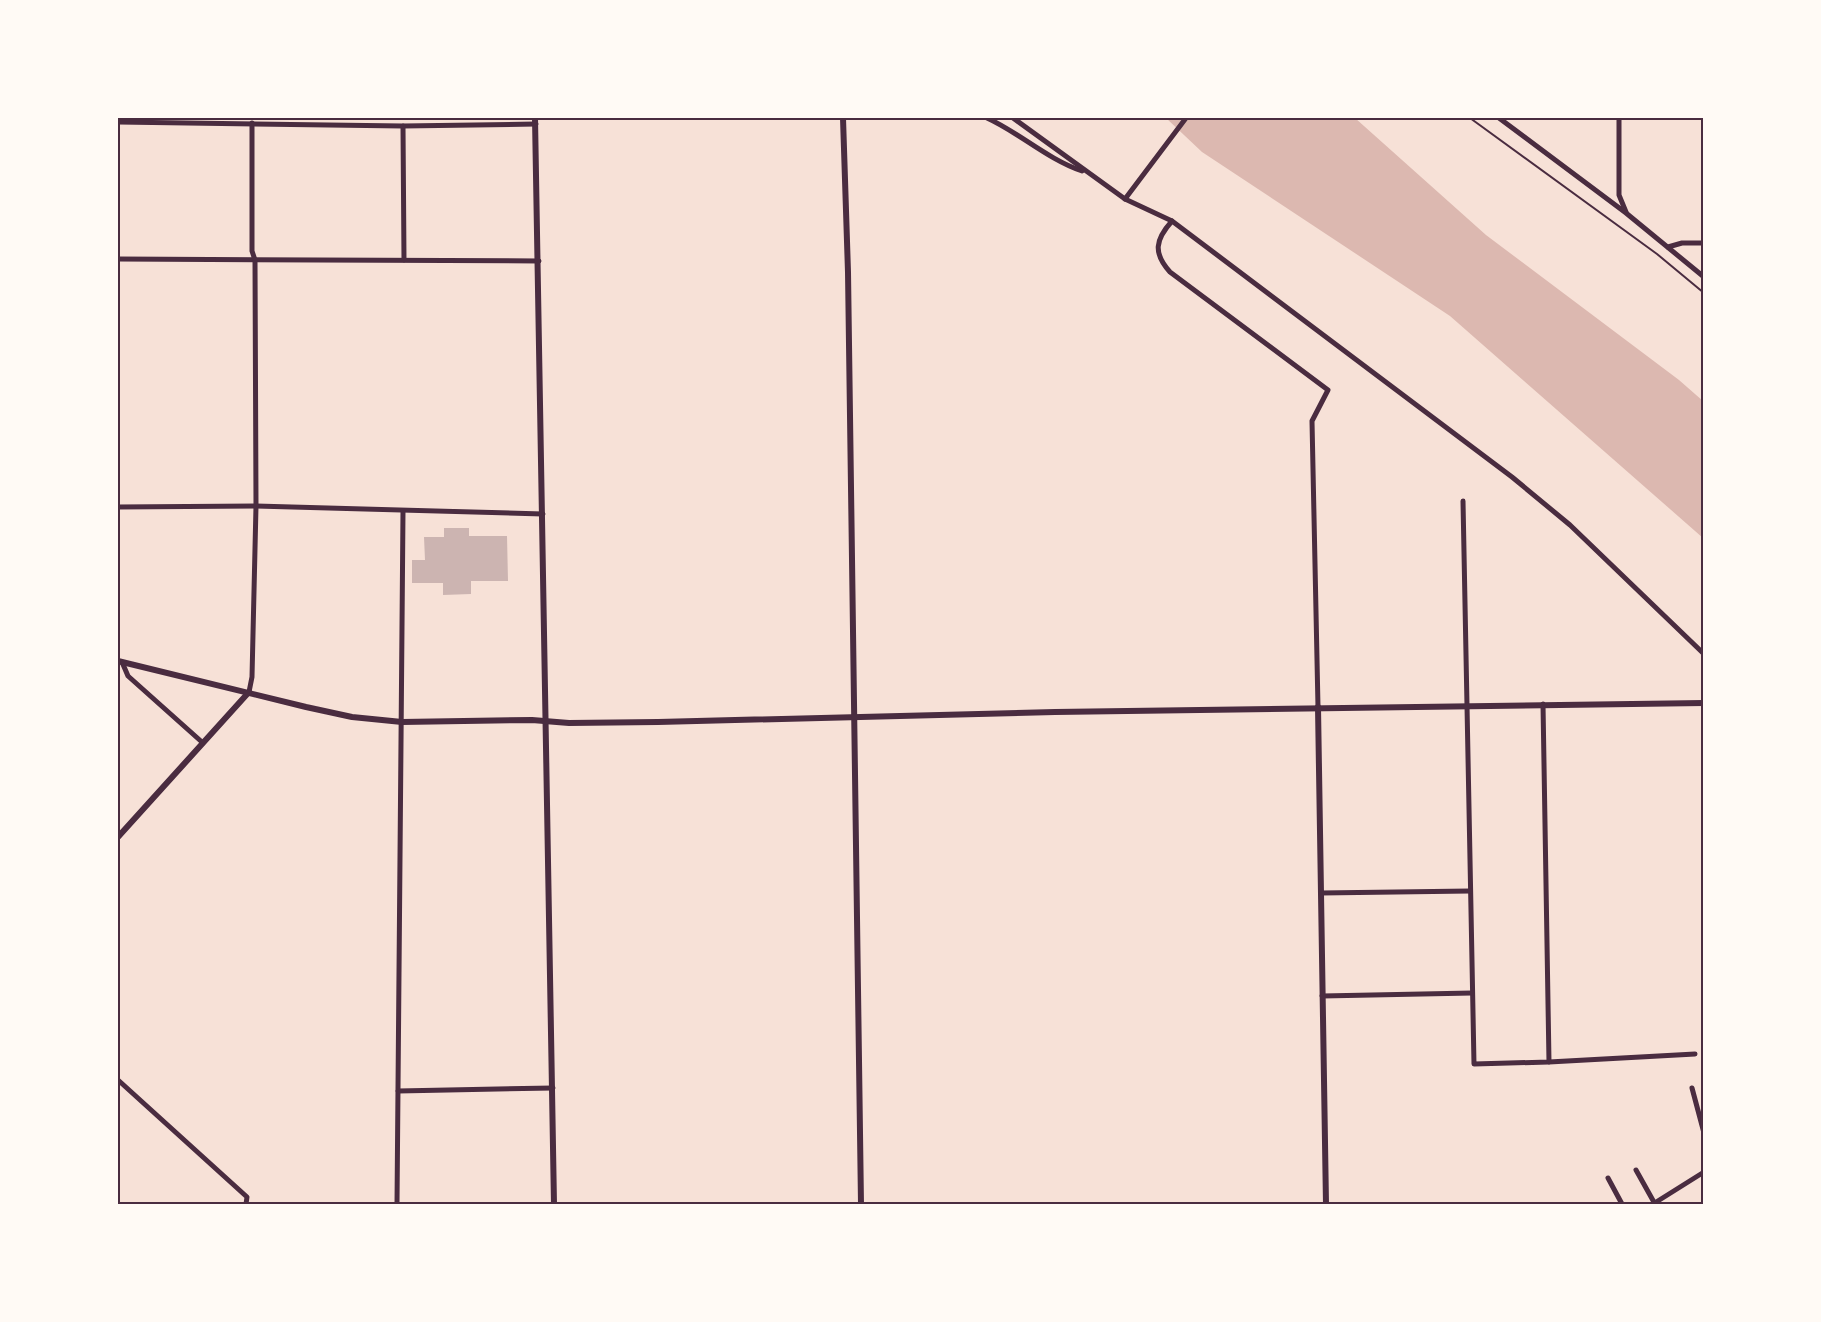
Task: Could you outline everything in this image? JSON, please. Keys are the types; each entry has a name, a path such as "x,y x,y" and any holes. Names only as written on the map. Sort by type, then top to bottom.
{"street":[{"path":"843,118 848,272 852,716 861,1204"},
{"path":"987,118 1071,167 1087,172"},
{"path":"1013,118 1125,199 1172,221 1527,489 1570,525 1704,654"},
{"path":"1125,199 1186,118"},
{"path":"1499,118 1626,213 1704,277"},
{"path":"1619,118 1619,195 1626,213"},
{"path":"118,122 403,126 536,121 554,1204"},
{"path":"118,837 249,692 252,677 256,506 255,260 252,251 252,123"},
{"path":"403,126 404,260"},
{"path":"1172,221 1161,233 1157,249 1161,262 1170,272 1328,390 1312,421 1326,1204"},
{"path":"1668,247 1682,243 1704,243"},
{"path":"118,259 539,261"},
{"path":"1463,501 1474,1064 1696,1054"},
{"path":"118,507 256,506 543,514"},
{"path":"397,1204 403,511"},
{"path":"120,661 352,717 402,722 793,720 852,716 1318,707 1704,703"},
{"path":"120,661 128,676 203,743"},
{"path":"1543,704 1549,1062"},
{"path":"1321,893 1470,891"},
{"path":"1322,996 1472,993"},
{"path":"118,1080 247,1196 246,1204"},
{"path":"398,1091 553,1088"},
{"path":"1692,1088 1704,1133"},
{"path":"1636,1170 1654,1204 1704,1172"},
{"path":"1608,1178 1622,1204"}],"path":[{"path":"1470,118 1657,254 1704,293"}],"shaded area":[{"path":"1166,118 1355,118 1486,235 1679,380 1703,401 1703,538 1450,316 1202,152"}],"building":[{"path":"444,528 469,528 469,536 507,536 508,581 471,581 471,594 443,595 443,583 412,583 412,560 425,560 424,537 444,537"}]}
